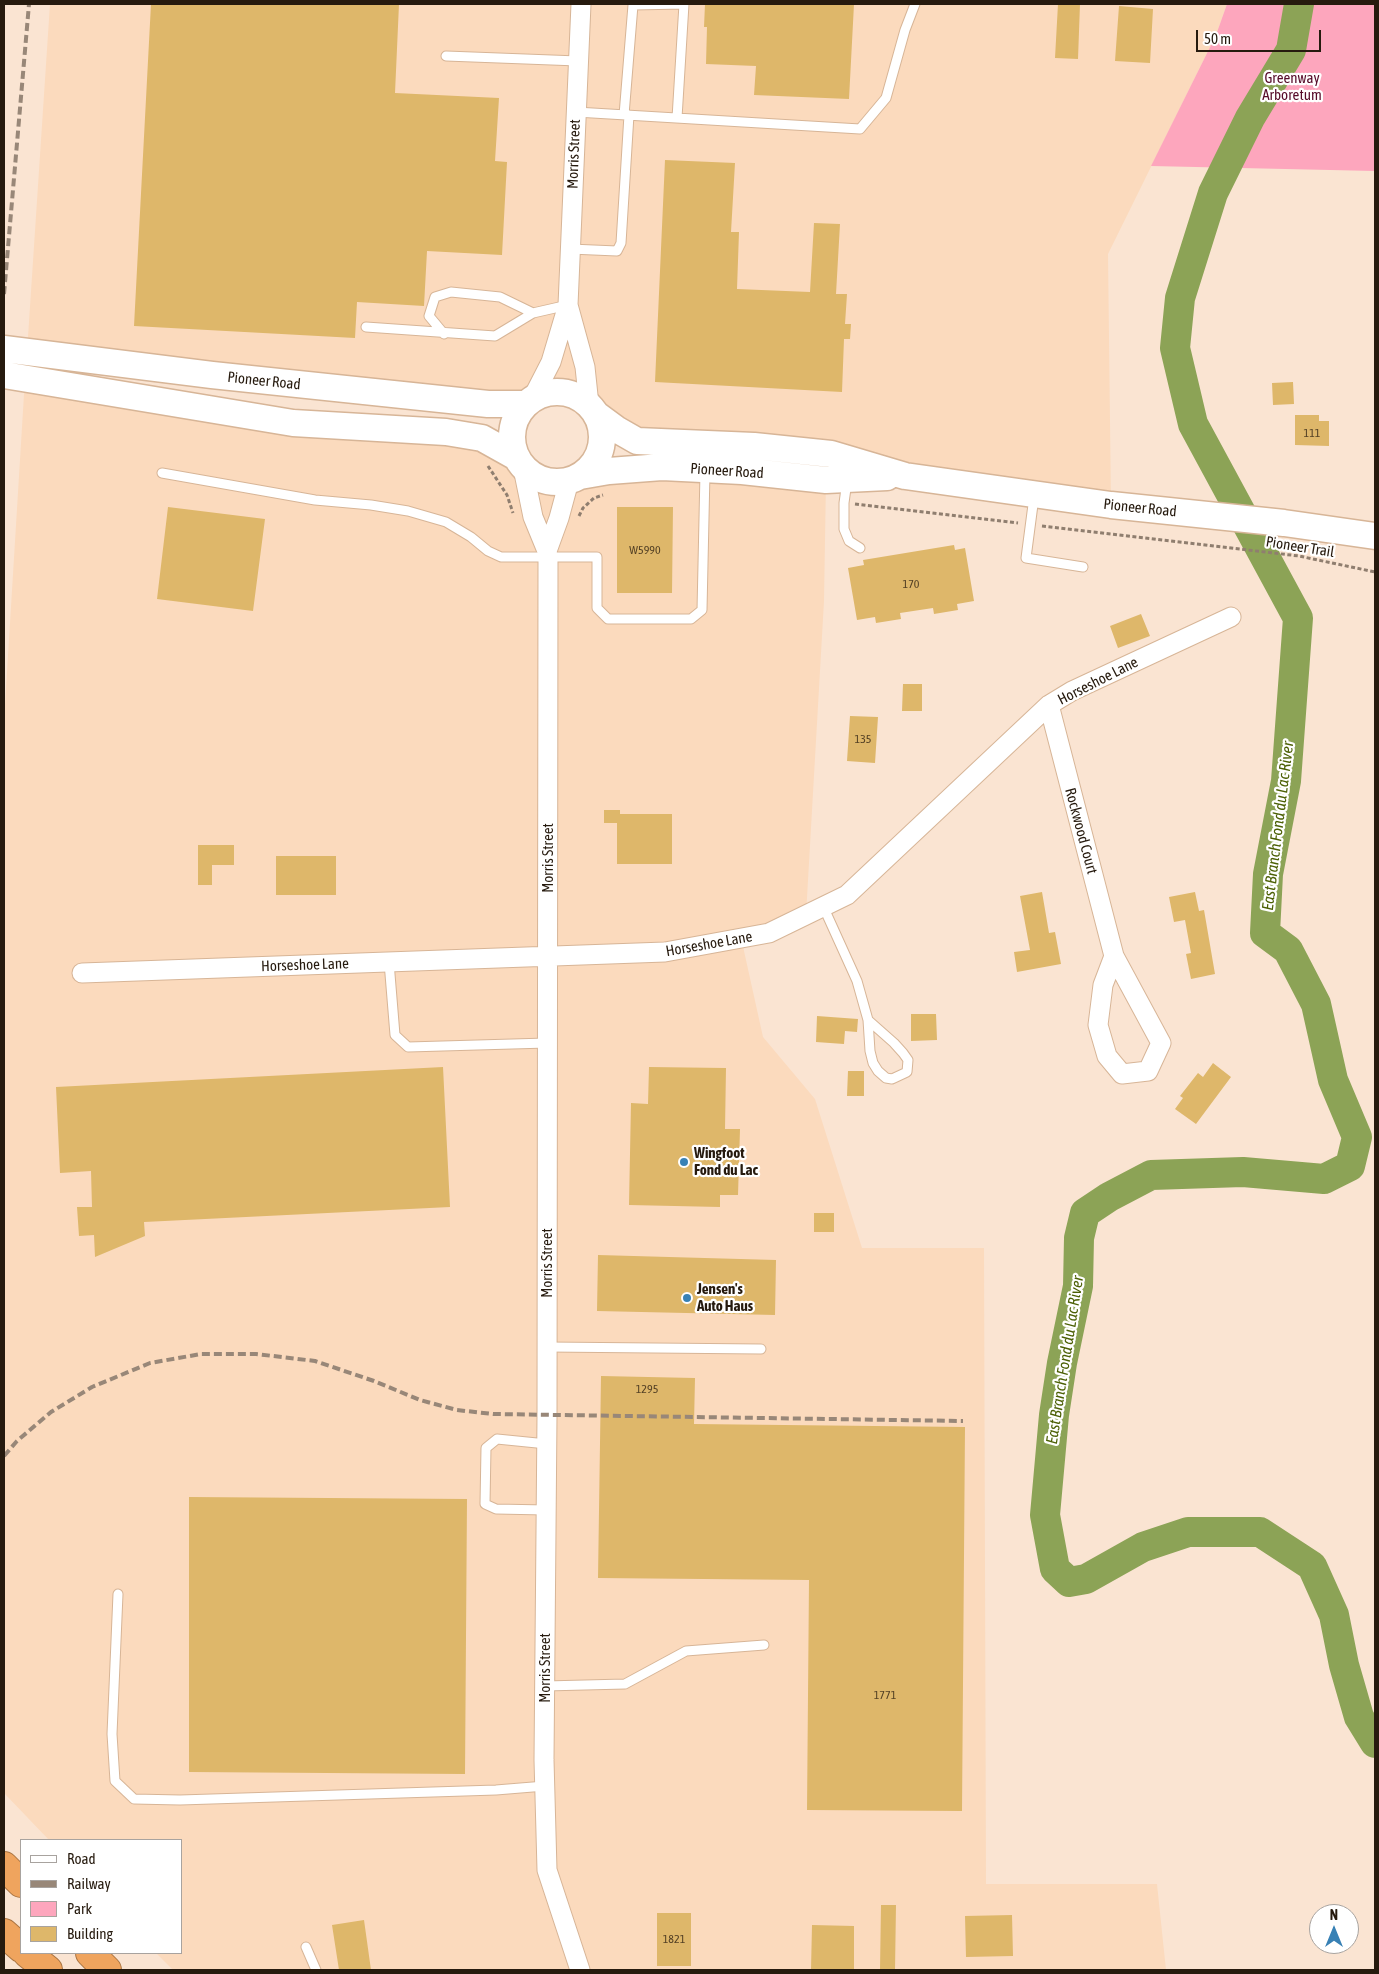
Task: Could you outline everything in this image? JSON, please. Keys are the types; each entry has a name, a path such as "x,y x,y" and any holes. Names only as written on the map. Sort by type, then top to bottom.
{"highway":[{"path":"4,1866 20,1882"},
{"path":"4,1933 20,1947"},
{"path":"28,1954 48,1970"},
{"path":"91,1954 107,1970"}],"main road":[{"name":"Pioneer Road","path":"4,349 222,376 488,404 529,401"},
{"path":"4,375 293,422 446,432 473,436 482,438 519,463 534,476 547,482 574,479 591,468 598,456 602,443 602,428 593,410 571,394 556,391 544,393 529,401 516,415 512,429 511,443 519,463"},
{"name":"Pioneer Road","path":"593,410 616,429 637,441 754,446 831,454 849,469 1111,505 1208,514 1375,536"},
{"name":"Pioneer Road","path":"574,479 610,471 662,467 742,471 826,480 849,469"}],"street":[{"name":"Morris Street","path":"529,401 551,362 568,305 581,4"},
{"name":"Morris Street","path":"568,305 585,367 593,410"},
{"name":"Morris Street","path":"519,463 532,517 548,554"},
{"name":"Morris Street","path":"574,479 548,554 545,1786 547,1870 580,1970"},
{"name":"Horseshoe Lane","path":"82,973 665,952 770,933 847,895 1049,705 1072,691 1231,617"},
{"name":"Rockwood Court","path":"1049,705 1114,956 1161,1043 1148,1071 1122,1074 1107,1056 1098,1025 1103,986 1114,956"}],"lane":[{"path":"570,249 616,251 621,243 633,5 684,4 677,118"},
{"path":"576,112 860,128 886,98 905,30 915,4"},
{"path":"446,56 578,61"},
{"path":"444,334 430,316 435,297 451,292 500,297 533,313"},
{"path":"366,327 444,334 494,336 533,313 568,305"},
{"path":"162,473 315,500 371,505 408,511 446,522 471,537 488,551 501,557 548,554 597,557 597,608 608,619 691,619 702,610 706,469"},
{"path":"849,469 844,502 844,529 849,541 860,548"},
{"path":"1034,494 1026,558 1083,567"},
{"path":"823,906 856,981 868,1020 870,1051 873,1064 886,1078 892,1079 907,1072 908,1060 903,1053 868,1020"},
{"path":"389,962 395,1035 408,1047 548,1043"},
{"path":"547,1347 761,1349"},
{"path":"546,1510 496,1509 486,1504 486,1448 497,1439 547,1444"},
{"path":"118,1594 112,1734 115,1781 134,1799 180,1800 496,1790 545,1786"},
{"path":"545,1686 625,1684 686,1651 764,1645"},
{"path":"306,1947 316,1970"}],"path":[{"name":"Pioneer Trail","path":"1222,547 1299,556 1375,572"}],"shaded area":[{"path":"50,4 1227,4 1216,35 1108,254 1111,505 637,441 582,399 571,394 556,391 544,393 534,398 27,352"},
{"path":"25,378 446,432 539,479 556,483 569,481 580,476 826,480 824,601 806,915 742,938 763,1037 815,1099 862,1248 984,1248 986,1884 1157,1884 1166,1970 173,1970 157,1954 182,1954 182,1839 48,1839 4,1793 4,721"}],"green space":[{"name":"Greenway Arboretum","path":"1227,4 1375,4 1375,171 1151,166 1216,35"}],"building":[{"path":"151,4 399,4 395,93 499,98 495,161 507,162 502,255 427,251 424,306 357,302 355,338 134,326"},
{"path":"705,4 854,4 849,99 754,95 756,66 706,64 707,27 704,27"},
{"path":"1058,4 1080,4 1078,59 1055,58"},
{"path":"1119,6 1153,9 1150,63 1115,61"},
{"path":"665,160 735,163 731,232 739,232 737,289 810,292 814,223 840,224 836,294 847,294 845,324 851,324 850,339 844,339 842,392 655,382"},
{"path":"1293,382 1294,404 1273,405 1272,383"},
{"path":"1295,415 1319,415 1319,421 1329,421 1329,446 1295,445"},
{"path":"168,507 265,519 253,611 157,599"},
{"path":"617,507 673,507 672,593 617,593"},
{"path":"954,545 955,550 965,548 974,601 957,604 958,610 934,614 933,608 900,613 901,619 876,623 875,617 857,620 848,568 864,565 863,560"},
{"path":"1141,614 1150,636 1118,648 1110,626"},
{"path":"903,684 922,684 922,711 902,711"},
{"path":"850,716 878,717 875,763 847,761"},
{"path":"604,810 620,810 620,814 672,814 672,864 617,864 617,823 604,823"},
{"path":"198,845 234,845 234,865 212,865 212,885 198,885"},
{"path":"276,856 336,856 336,895 276,895"},
{"path":"1042,892 1049,933 1055,932 1061,964 1017,972 1014,952 1030,950 1020,896"},
{"path":"1195,892 1199,911 1204,910 1215,974 1191,979 1186,954 1191,953 1185,920 1174,922 1169,897"},
{"path":"911,1014 936,1014 937,1040 911,1041"},
{"path":"817,1016 858,1019 857,1032 845,1031 844,1044 816,1042"},
{"path":"1213,1063 1231,1077 1196,1124 1175,1109 1183,1098 1180,1096 1198,1073 1203,1077"},
{"path":"443,1067 450,1207 144,1222 145,1236 95,1257 94,1235 79,1236 77,1207 92,1207 91,1171 60,1173 56,1087"},
{"name":"Wingfoot Fond du Lac","path":"649,1067 726,1068 725,1129 740,1129 738,1195 720,1195 720,1207 629,1205 631,1103 648,1104"},
{"path":"848,1071 864,1071 864,1096 847,1096"},
{"path":"814,1213 834,1213 834,1232 814,1232"},
{"path":"598,1255 776,1260 775,1315 597,1311"},
{"path":"601,1376 695,1378 694,1424 965,1427 962,1811 807,1810 809,1580 598,1578"},
{"path":"189,1497 467,1499 465,1774 189,1772"},
{"path":"881,1905 896,1905 895,1970 880,1970"},
{"path":"657,1913 691,1913 691,1966 657,1966"},
{"path":"1012,1915 1013,1956 966,1957 965,1916"},
{"path":"364,1920 371,1970 339,1970 332,1925"},
{"path":"812,1925 854,1926 854,1970 811,1970"}],"waterway":[{"name":"East Branch Fond du Lac River","path":"1299,4 1291,50 1250,118 1213,193 1180,298 1175,348 1193,424 1298,618 1286,781 1268,874 1265,933 1288,950 1316,1004 1333,1080 1357,1137 1350,1166 1324,1179 1243,1172 1151,1175 1109,1197 1085,1213 1079,1238 1078,1286 1062,1363 1054,1415 1045,1515 1055,1569 1069,1582 1086,1579 1143,1547 1188,1532 1260,1532 1312,1566 1334,1615 1344,1665 1359,1717 1375,1743"}],"railway":[{"path":"4,294 29,4"},
{"path":"4,1456 17,1441 51,1412 92,1387 150,1363 201,1354 256,1354 315,1361 374,1381 420,1400 457,1410 493,1414 963,1421"}],"place":[{"name":"Wingfoot Fond du Lac","path":"684,1162"},
{"name":"Jensen's Auto Haus","path":"687,1298"}]}
